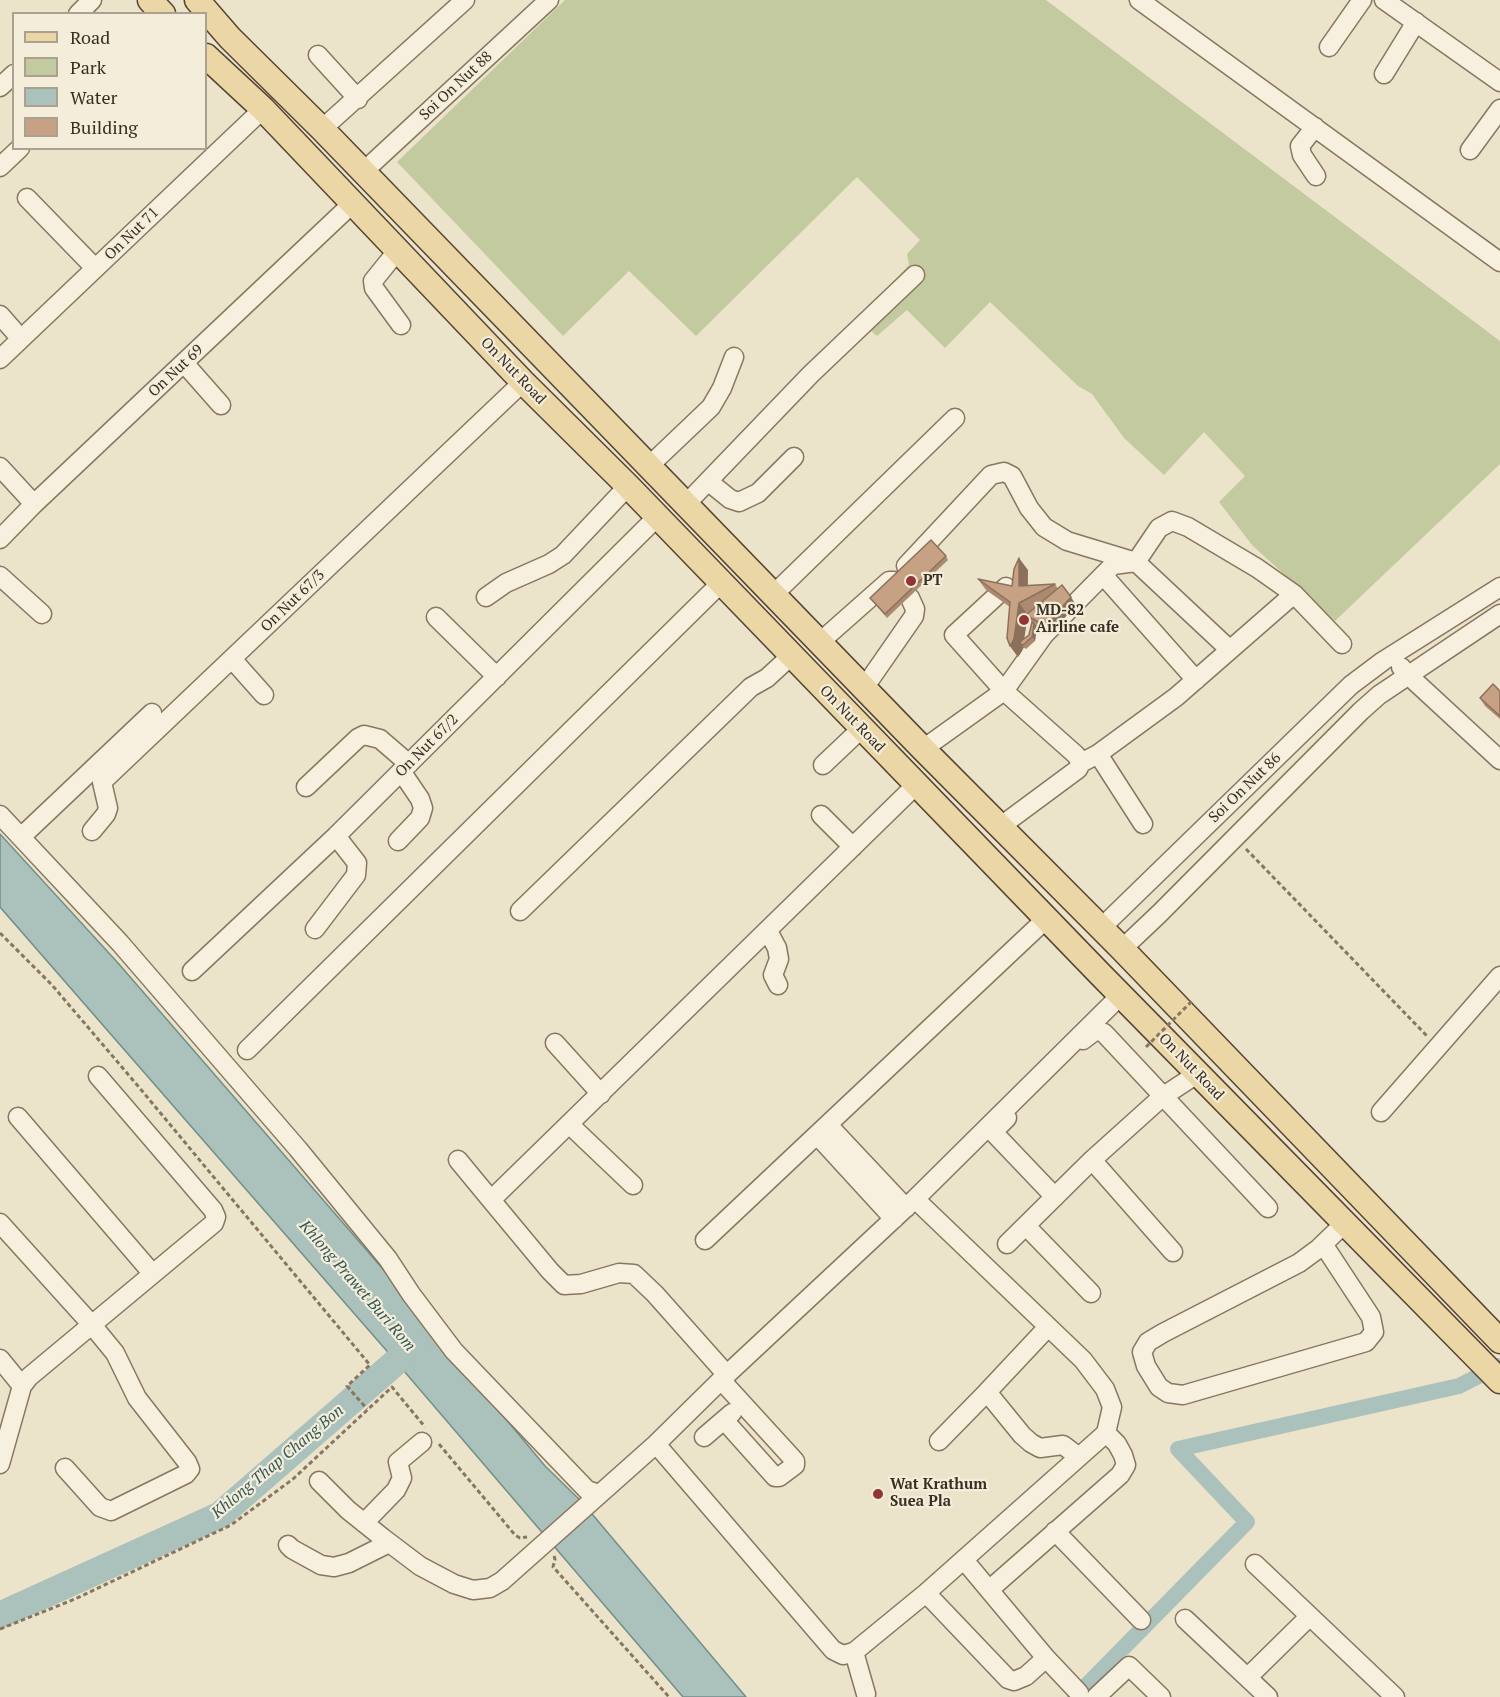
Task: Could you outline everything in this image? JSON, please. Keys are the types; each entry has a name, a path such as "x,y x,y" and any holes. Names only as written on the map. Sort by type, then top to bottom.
{"main road":[{"path":"150,0 161,12"},
{"name":"On Nut Road","path":"181,0 204,8 230,38 923,749 1122,949 1500,1341"},
{"name":"On Nut Road","path":"207,57 263,109 861,729 1197,1074 1500,1380"},
{"path":"1079,952 1101,928"},
{"path":"1099,973 1122,949"}],"street":[{"path":"80,12 92,0"},
{"path":"321,129 358,99 465,0"},
{"name":"Soi On Nut 88","path":"363,172 549,0"},
{"path":"1139,0 1500,262"},
{"path":"1329,47 1362,0"},
{"path":"1384,0 1500,82"},
{"path":"1384,74 1416,22"},
{"path":"318,55 358,99"},
{"path":"0,87 12,76"},
{"name":"On Nut 71","path":"0,359 263,109"},
{"path":"1470,150 1500,109"},
{"path":"1315,128 1300,146 1302,155 1317,176"},
{"path":"0,167 18,150"},
{"path":"27,198 95,268"},
{"name":"On Nut 69","path":"0,539 34,504 353,203"},
{"path":"398,250 373,281 374,288 401,325"},
{"path":"686,504 811,374 915,275"},
{"path":"0,315 21,339"},
{"path":"649,466 711,406 722,388 734,357"},
{"path":"184,363 221,405"},
{"name":"On Nut 67/3","path":"92,831 108,808 102,783 523,381"},
{"path":"774,594 955,418"},
{"path":"708,482 730,499 739,502 758,493 794,457"},
{"path":"0,467 34,504"},
{"path":"820,642 892,580 991,475 1004,472 1012,476 1029,508 1044,527 1067,541 1136,562 1229,649"},
{"path":"486,597 506,583 549,564 563,555 628,486"},
{"name":"On Nut 67/2","path":"192,971 406,768 657,517"},
{"path":"923,749 1004,691 1044,635 1103,575 1113,565 1136,562 1159,528 1172,521 1188,527 1257,568 1294,594 1342,644"},
{"path":"1103,575 1196,680"},
{"path":"0,576 42,614"},
{"path":"864,688 914,616 915,609 910,598 892,580"},
{"path":"247,1050 721,583"},
{"path":"1006,587 954,635 1004,691 1076,755 1081,763"},
{"name":"Soi On Nut 86","path":"1101,928 1352,685 1395,654 1500,587"},
{"path":"1001,826 1078,769 1081,763 1098,754 1176,697 1294,594"},
{"name":"Soi On Nut 86","path":"1122,949 1379,694 1500,614"},
{"path":"436,617 497,677"},
{"path":"1395,654 1408,675 1500,760"},
{"path":"520,911 751,687 767,678 792,655"},
{"path":"232,659 264,695"},
{"path":"21,837 152,713"},
{"path":"823,765 861,729"},
{"path":"306,787 358,738 364,735 380,739 406,768 423,808 420,818 398,841"},
{"path":"1098,754 1143,824"},
{"path":"491,1200 916,785"},
{"path":"0,815 120,943 291,1141 388,1259 454,1351 587,1490 596,1496"},
{"path":"821,815 853,848"},
{"path":"315,929 356,874 357,863 336,836"},
{"path":"705,1240 1046,919"},
{"path":"768,931 777,948 779,959 773,975 778,985"},
{"path":"1381,1112 1500,976"},
{"path":"319,1481 364,1523 420,1566 454,1584 473,1590 489,1588 502,1581 656,1444 724,1377 905,1209 1121,994"},
{"path":"1055,1197 993,1132 1090,1033 1096,1030 1104,1033 1268,1208"},
{"path":"555,1043 601,1094"},
{"path":"1007,1244 1092,1160 1162,1097 1197,1074"},
{"path":"0,1464 22,1386 29,1377 214,1223 216,1217 213,1210 98,1076"},
{"path":"18,1117 152,1273"},
{"path":"570,1125 633,1185"},
{"path":"656,1444 833,1650 840,1655 854,1652 926,1593 1106,1432 1112,1407 1105,1389 1083,1360 1048,1327 905,1209 822,1130"},
{"path":"458,1160 535,1254 564,1285 581,1284 619,1274 634,1274 656,1294 743,1403 795,1461 795,1465 779,1477 775,1477 724,1420"},
{"path":"1092,1160 1173,1252"},
{"path":"0,1223 115,1353 137,1398 190,1468 186,1474 111,1511 100,1507 65,1468"},
{"path":"1323,1244 1371,1317 1374,1332 1366,1342 1352,1348 1183,1395 1168,1393 1159,1387 1146,1366 1142,1352 1148,1342 1299,1263 1345,1223"},
{"path":"1026,1226 1091,1293"},
{"path":"939,1441 1048,1327"},
{"path":"0,1359 22,1386"},
{"path":"987,1392 1031,1443 1040,1448 1063,1445 1079,1457"},
{"path":"704,1437 743,1403"},
{"path":"990,1590 1120,1475 1126,1465 1117,1444 1106,1432"},
{"path":"364,1523 396,1490 402,1479 398,1462 422,1442"},
{"path":"1055,1531 1141,1620"},
{"path":"288,1545 321,1565 334,1567 349,1563 389,1543"},
{"path":"964,1560 1046,1658 1088,1695 1129,1666 1161,1697"},
{"path":"1255,1564 1395,1697"},
{"path":"926,1593 1008,1679 1014,1681 1026,1676 1046,1658"},
{"path":"1248,1677 1309,1617"},
{"path":"1185,1619 1268,1697"},
{"path":"854,1652 866,1694"}],"path":[{"path":"1243,846 1439,1048"},
{"path":"0,933 52,985 239,1204 370,1365 347,1386 367,1409"},
{"path":"1146,1047 1192,1001"}],"green space":[{"path":"565,0 1046,0 1500,341 1500,464 1335,621 1252,545 1219,502 1245,476 1204,432 1164,475 1124,438 1092,394 1078,386 990,302 945,348 907,310 877,336 858,319 909,265 907,254 920,240 857,177 696,336 629,271 563,336 397,162"}],"water":[{"name":"Khlong Prawet Buri Rom","path":"0,834 118,963 421,1313 441,1341 545,1466 582,1502 746,1697 683,1697 386,1350 0,907"}],"building":[{"name":"PT","path":"931,540 946,556 885,614 870,598"},
{"path":"1019,558 1019,586 1055,584 1019,603 1014,639 1010,646 1007,638 1010,602 978,579 1012,586 1014,569"},
{"path":"1062,585 1071,597 1045,626 1026,615"},
{"path":"1032,622 1034,624 1032,637 1023,645 1020,644 1029,635"},
{"path":"1493,684 1500,691 1500,716 1480,698"}],"waterway":[{"name":"Khlong Thap Chang Bon","path":"0,1615 220,1515 412,1348"},
{"path":"1075,1697 1247,1522 1178,1449 1459,1386 1498,1366"}],"place":[{"name":"PT","path":"911,581"},
{"name":"MD-82 Airline cafe","path":"1024,620"},
{"name":"Wat Krathum Suea Pla","path":"878,1494"}]}
